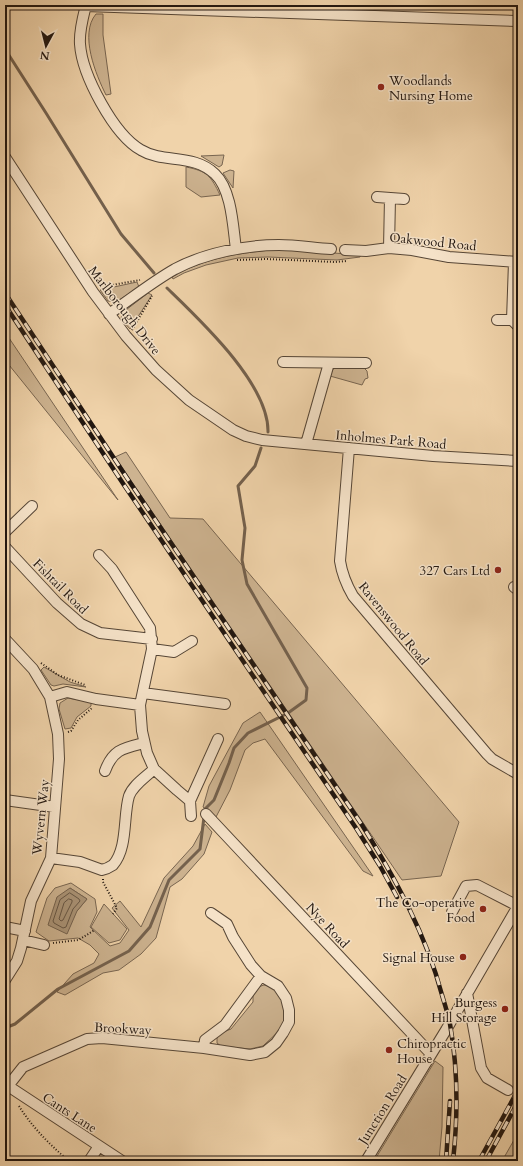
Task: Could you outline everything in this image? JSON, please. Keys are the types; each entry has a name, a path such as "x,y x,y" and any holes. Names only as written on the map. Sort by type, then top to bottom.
{"street":[{"path":"236,249 229,202 223,186 216,174 200,164 178,158 154,156 140,150 127,139 104,109 90,82 80,44 82,19 86,5 518,21"},
{"name":"Marlborough Drive","path":"5,157 89,286 126,336 156,370 189,400 233,430 246,436 262,440"},
{"path":"377,198 404,199"},
{"path":"389,248 390,198"},
{"path":"109,314 150,285 176,269 203,258 236,249 279,245 331,249"},
{"name":"Oakwood Road","path":"345,250 366,251 389,248 412,250 449,257 516,262"},
{"path":"497,320 515,323 516,262"},
{"path":"283,362 366,363"},
{"path":"306,444 329,363"},
{"name":"Inholmes Park Road","path":"262,440 433,456 518,461"},
{"name":"Ravenswood Road","path":"349,448 340,560 346,584 353,596 482,748 492,759 518,774"},
{"path":"5,532 32,506"},
{"name":"Fishtail Road","path":"5,547 57,603 81,624 100,633 152,644 174,652 192,641"},
{"path":"99,555 112,569 150,628 152,644 140,705 142,731 147,753 154,769 190,801"},
{"name":"Wyvern Way","path":"5,639 30,665 50,697 58,734 56,807 51,858 30,901 24,935 17,961 5,980"},
{"path":"50,697 67,692 96,699 140,705"},
{"path":"143,693 225,704"},
{"path":"191,816 190,801 218,739"},
{"path":"105,771 109,761 123,748 144,743"},
{"path":"51,858 80,862 102,870 112,866 118,857 126,830 130,796 138,783 154,769"},
{"path":"5,800 56,807"},
{"name":"Nye Road","path":"206,814 431,1054"},
{"path":"452,912 466,886 472,885 478,886 518,906"},
{"name":"Junction Road","path":"366,1161 518,906"},
{"name":"Brookway","path":"6,1085 23,1067 87,1039 102,1038 204,1048 250,1055 265,1052 276,1043 289,1022 289,1010 286,998 278,986 261,976 251,965 233,937 227,924 212,913"},
{"path":"5,927 44,944"},
{"path":"204,1048 205,1040 225,1025 261,976"},
{"path":"467,993 481,1068 487,1078 508,1090"},
{"name":"Cants Lane","path":"6,1085 122,1161"},
{"path":"89,1161 99,1146"}],"path":[{"path":"236,260 267,259 335,262 354,260"},
{"path":"40,662 70,680 90,687"},
{"path":"58,734 71,731 78,720 96,704 96,699"},
{"path":"102,870 103,882 117,908 113,914"},
{"path":"44,944 78,940 94,930"},
{"path":"21,1095 19,1098 19,1105 22,1111 48,1142 69,1161"}],"shaded area":[{"path":"96,14 103,14 103,35 111,94 106,95 94,66 89,43 91,22"},
{"path":"224,155 222,165 219,167 201,156"},
{"path":"186,167 199,170 208,175 220,195 201,197 186,187"},
{"path":"230,170 234,171 233,188 223,173"},
{"path":"279,249 361,255 360,257 337,260 268,257 238,258 206,265 184,273 173,279 172,277 185,270 211,260 238,254"},
{"path":"137,282 139,287 116,302 108,301 100,290"},
{"path":"148,293 152,295 130,329 121,319 122,313"},
{"path":"5,332 118,500 5,360"},
{"path":"337,367 363,367 367,371 368,378 365,379 362,385 330,376 333,369"},
{"path":"126,452 170,518 203,519 459,822 441,876 402,880 115,457"},
{"path":"44,667 70,682 86,687 63,684 54,686 51,685 41,670"},
{"path":"68,698 91,702 91,706 77,717 71,728 65,729 59,709 60,703"},
{"path":"260,712 373,876 363,871 265,739 253,743 245,750 230,790 216,817 203,807 209,786 243,723"},
{"path":"205,824 212,832 204,854 182,879 170,887 156,938 141,954 119,970 103,973 65,995 57,992 73,974 94,963 99,954 90,945 78,938 49,941 36,932 47,898 55,888 71,883 95,899 97,912 90,927 110,946 120,943 129,930 112,908 120,901 141,927 164,878 193,846","holes":["70,888 87,899 77,911"]},
{"path":"104,904 127,929 120,940 109,943 91,927"},
{"path":"264,985 272,987 282,998 285,1010 285,1020 281,1029 263,1046 250,1049 221,1046 217,1043 217,1038 221,1033 231,1029 253,1002 253,992 258,987"},
{"path":"435,1061 443,1067 442,1127 439,1161 374,1161"},
{"path":"518,1133 518,1161 502,1161"}],"water":[{"path":"70,888 87,899 77,911 67,934 48,925 57,897"}],"waterway":[{"path":"5,49 121,234 154,273"},
{"path":"167,288 214,335 245,374 257,394 265,413 268,432"},
{"path":"5,1028 15,1024 58,989 129,951 150,927 169,880 200,849 205,809 214,800 234,748 248,733 288,713 306,700 307,688 247,584 242,560 245,528 238,486 255,466 261,448"}],"railway":[{"path":"5,293 129,481 362,825 398,886 427,950 450,1024 456,1075 456,1127 453,1161"},
{"path":"5,305 124,485 356,828 380,866 397,897"},
{"path":"479,1161 518,1090"},
{"path":"446,1161 450,1101"},
{"path":"486,1161 518,1102"}],"place":[{"name":"Woodlands Nursing Home","path":"381,87"},
{"name":"327 Cars Ltd","path":"498,570"},
{"name":"The Co-operative Food","path":"483,909"},
{"name":"Signal House","path":"463,957"},
{"name":"Burgess Hill Storage","path":"505,1009"},
{"name":"Chiropractic House","path":"389,1050"}]}
